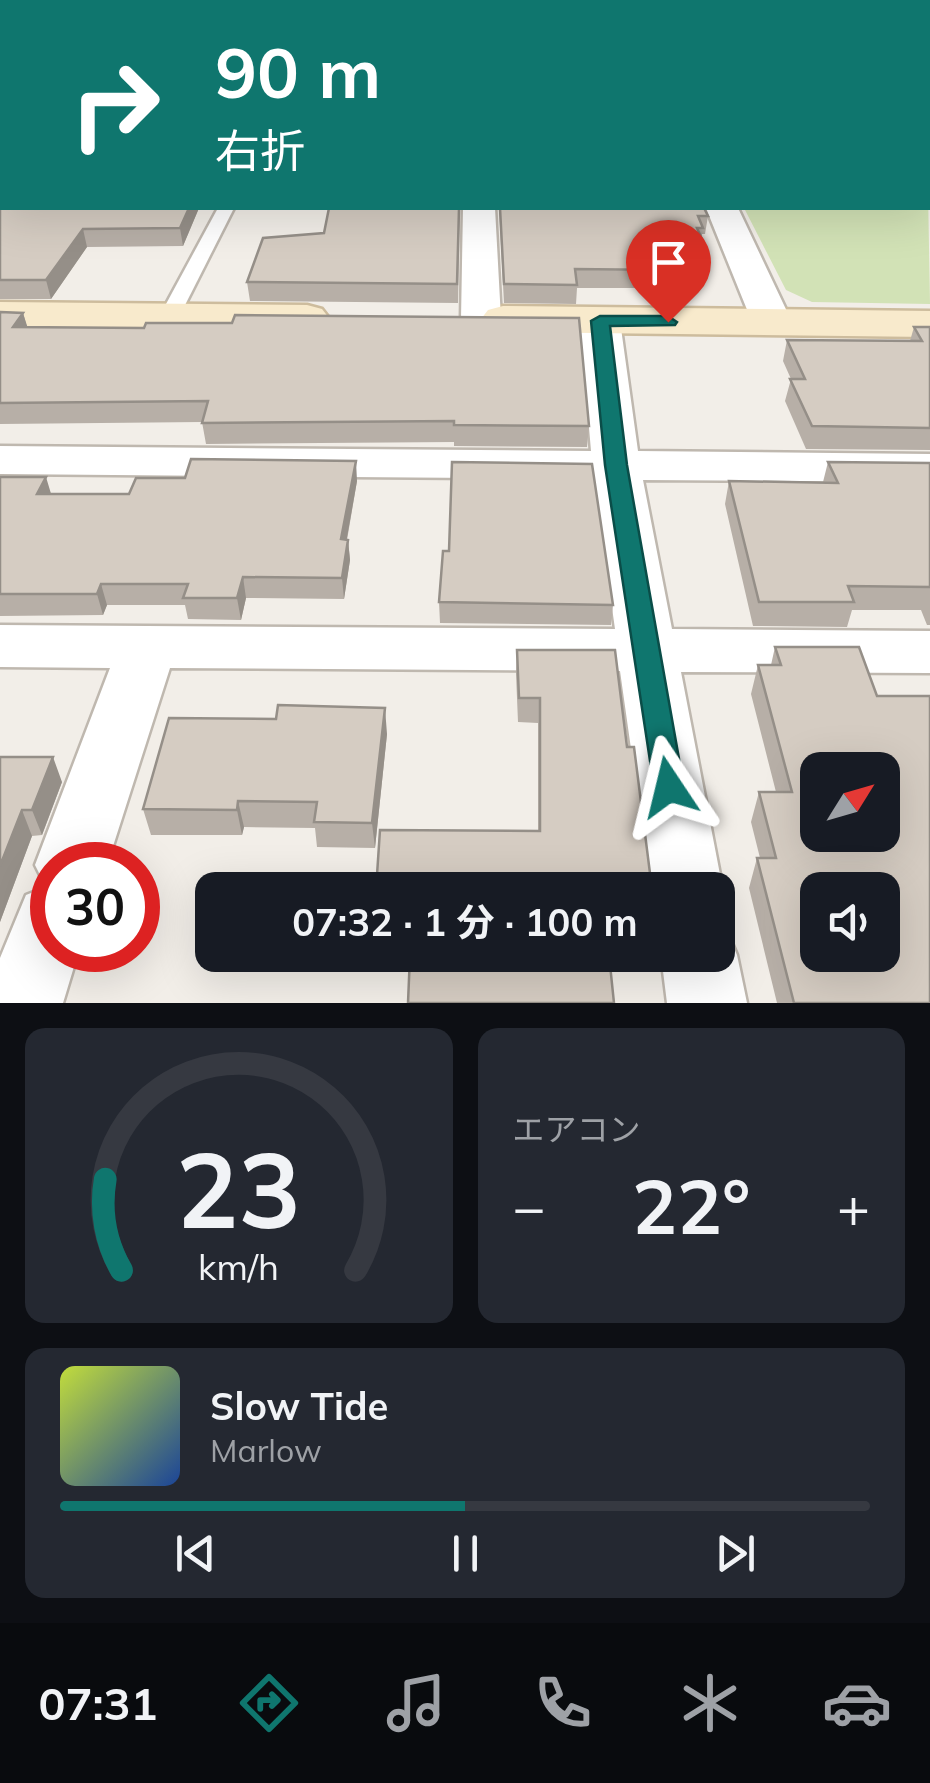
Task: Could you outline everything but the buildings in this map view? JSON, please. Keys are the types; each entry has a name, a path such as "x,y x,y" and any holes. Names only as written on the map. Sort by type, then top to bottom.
{"street":[{"path":"479,210 461,319 930,324"},
{"path":"723,210 772,322"},
{"path":"0,315 344,318"},
{"path":"600,321 616,465 684,872"},
{"path":"0,460 930,468"},
{"path":"0,646 930,652"},
{"path":"79,842 147,648"},
{"path":"23,1003 34,972"},
{"path":"702,972 707,1003"}],"lane":[{"path":"169,317 225,210"}],"green space":[{"path":"745,210 928,210 930,304 812,302 786,290"}],"route":[{"path":"668,322 600,321 616,465 669,787"}]}
